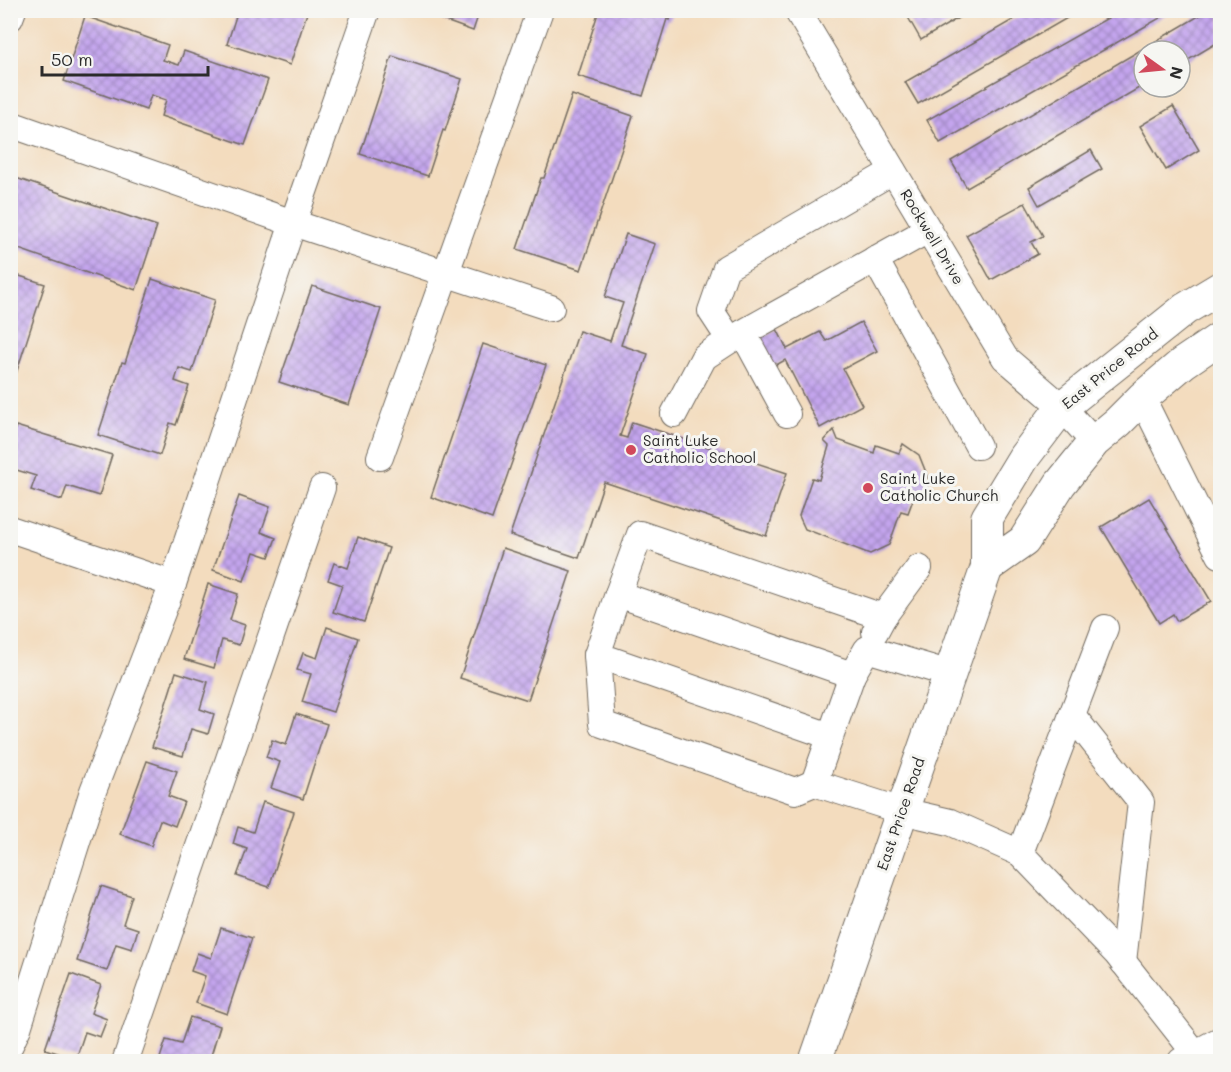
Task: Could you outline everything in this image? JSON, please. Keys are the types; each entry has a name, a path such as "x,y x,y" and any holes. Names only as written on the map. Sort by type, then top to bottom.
{"main road":[{"name":"East Price Road","path":"815,1062 987,567 987,518 1024,457 1062,407 1185,309 1221,288"},
{"path":"987,567 1024,540 1060,484 1094,442 1183,363 1221,338"}],"street":[{"path":"10,18 13,10"},
{"path":"10,1045 18,1028 93,791 173,584 293,223 367,10"},
{"path":"380,457 540,10"},
{"name":"Rockwell Drive","path":"797,10 1005,358 1062,407 1094,442"},
{"path":"10,124 293,223 551,308"},
{"path":"787,414 736,336 711,311 726,268 893,171"},
{"path":"674,414 704,357 736,336 928,230"},
{"path":"875,259 978,446"},
{"path":"1143,398 1221,555"},
{"path":"125,1062 322,488"},
{"path":"10,529 173,584"},
{"path":"883,617 640,534 597,656 602,724 795,791 814,783 902,811 950,822 1020,853 1123,962 1187,1057 1221,1040"},
{"path":"814,783 852,675 883,617 919,568"},
{"path":"618,594 852,675"},
{"path":"1020,853 1105,628"},
{"path":"867,649 950,674"},
{"path":"597,656 830,736"},
{"path":"1072,715 1141,802 1123,962"}],"building":[{"path":"238,10 308,10 290,65 227,44"},
{"path":"415,10 480,10 473,31"},
{"path":"599,10 673,10 670,20 667,19 643,96 578,76"},
{"path":"907,10 972,10 921,40 905,12"},
{"path":"1030,10 1081,10 918,104 905,82"},
{"path":"1122,10 1174,10 940,143 927,120"},
{"path":"1209,10 1220,10 1220,41 1192,58 1192,39 1159,39"},
{"path":"85,16 168,45 163,60 179,65 184,51 268,80 245,145 161,116 166,100 151,95 146,110 64,81"},
{"path":"1132,55 1132,92 967,188 951,161"},
{"path":"392,56 462,79 428,176 360,154"},
{"path":"572,95 633,116 581,270 517,249"},
{"path":"1173,106 1199,150 1166,170 1140,126"},
{"path":"1091,150 1102,169 1039,205 1029,187"},
{"path":"10,176 157,226 136,290 10,246"},
{"path":"1025,203 1043,236 1031,242 1038,254 991,280 966,235"},
{"path":"626,234 655,244 621,345 648,354 620,436 627,438 632,422 787,473 766,536 604,482 579,558 510,535 579,331 610,341 623,303 605,297"},
{"path":"10,273 45,284 11,384"},
{"path":"152,279 215,300 192,372 179,368 175,381 189,386 176,425 170,423 160,455 98,435 122,362 125,363"},
{"path":"312,286 381,309 349,405 279,382"},
{"path":"861,322 877,351 843,369 862,405 820,428 785,360 771,368 756,339 777,329 787,349 820,332 826,341"},
{"path":"483,344 546,365 492,519 431,497"},
{"path":"16,426 112,455 99,496 67,486 62,500 31,490 36,476 10,468 10,443"},
{"name":"Saint Luke Catholic Church","path":"834,430 838,440 874,453 876,445 899,453 903,444 919,455 929,480 924,496 914,497 908,513 901,511 889,545 870,554 805,529 799,516 812,478 819,480 829,446 824,441"},
{"path":"239,496 270,507 261,532 276,538 269,557 254,552 244,581 213,570"},
{"path":"1149,498 1211,601 1177,621 1173,614 1159,623 1101,527"},
{"path":"358,537 389,548 364,622 333,612 342,585 328,580 334,563 348,568"},
{"path":"503,548 571,571 528,700 460,678"},
{"path":"208,584 238,594 230,620 245,625 239,645 222,640 214,668 184,659"},
{"path":"327,627 358,638 333,712 302,702 311,674 297,670 303,653 317,658"},
{"path":"176,672 208,682 200,709 214,714 208,734 191,729 183,756 152,747"},
{"path":"296,714 327,724 303,799 271,788 280,762 266,757 272,740 286,745"},
{"path":"147,761 177,771 168,796 184,802 175,826 160,820 151,846 120,834"},
{"path":"263,802 294,812 269,887 237,876 247,849 233,844 238,827 253,832"},
{"path":"101,886 132,896 123,924 138,929 132,949 116,944 107,971 77,961"},
{"path":"221,928 252,938 227,1014 196,1003 205,976 191,971 197,953 211,958"},
{"path":"71,974 101,985 91,1013 107,1019 100,1037 85,1032 76,1059 45,1049"},
{"path":"190,1017 220,1026 209,1062 170,1062 160,1058 166,1040 181,1044"}],"place":[{"name":"Saint Luke Catholic School","path":"631,450"},
{"name":"Saint Luke Catholic Church","path":"868,488"}]}
